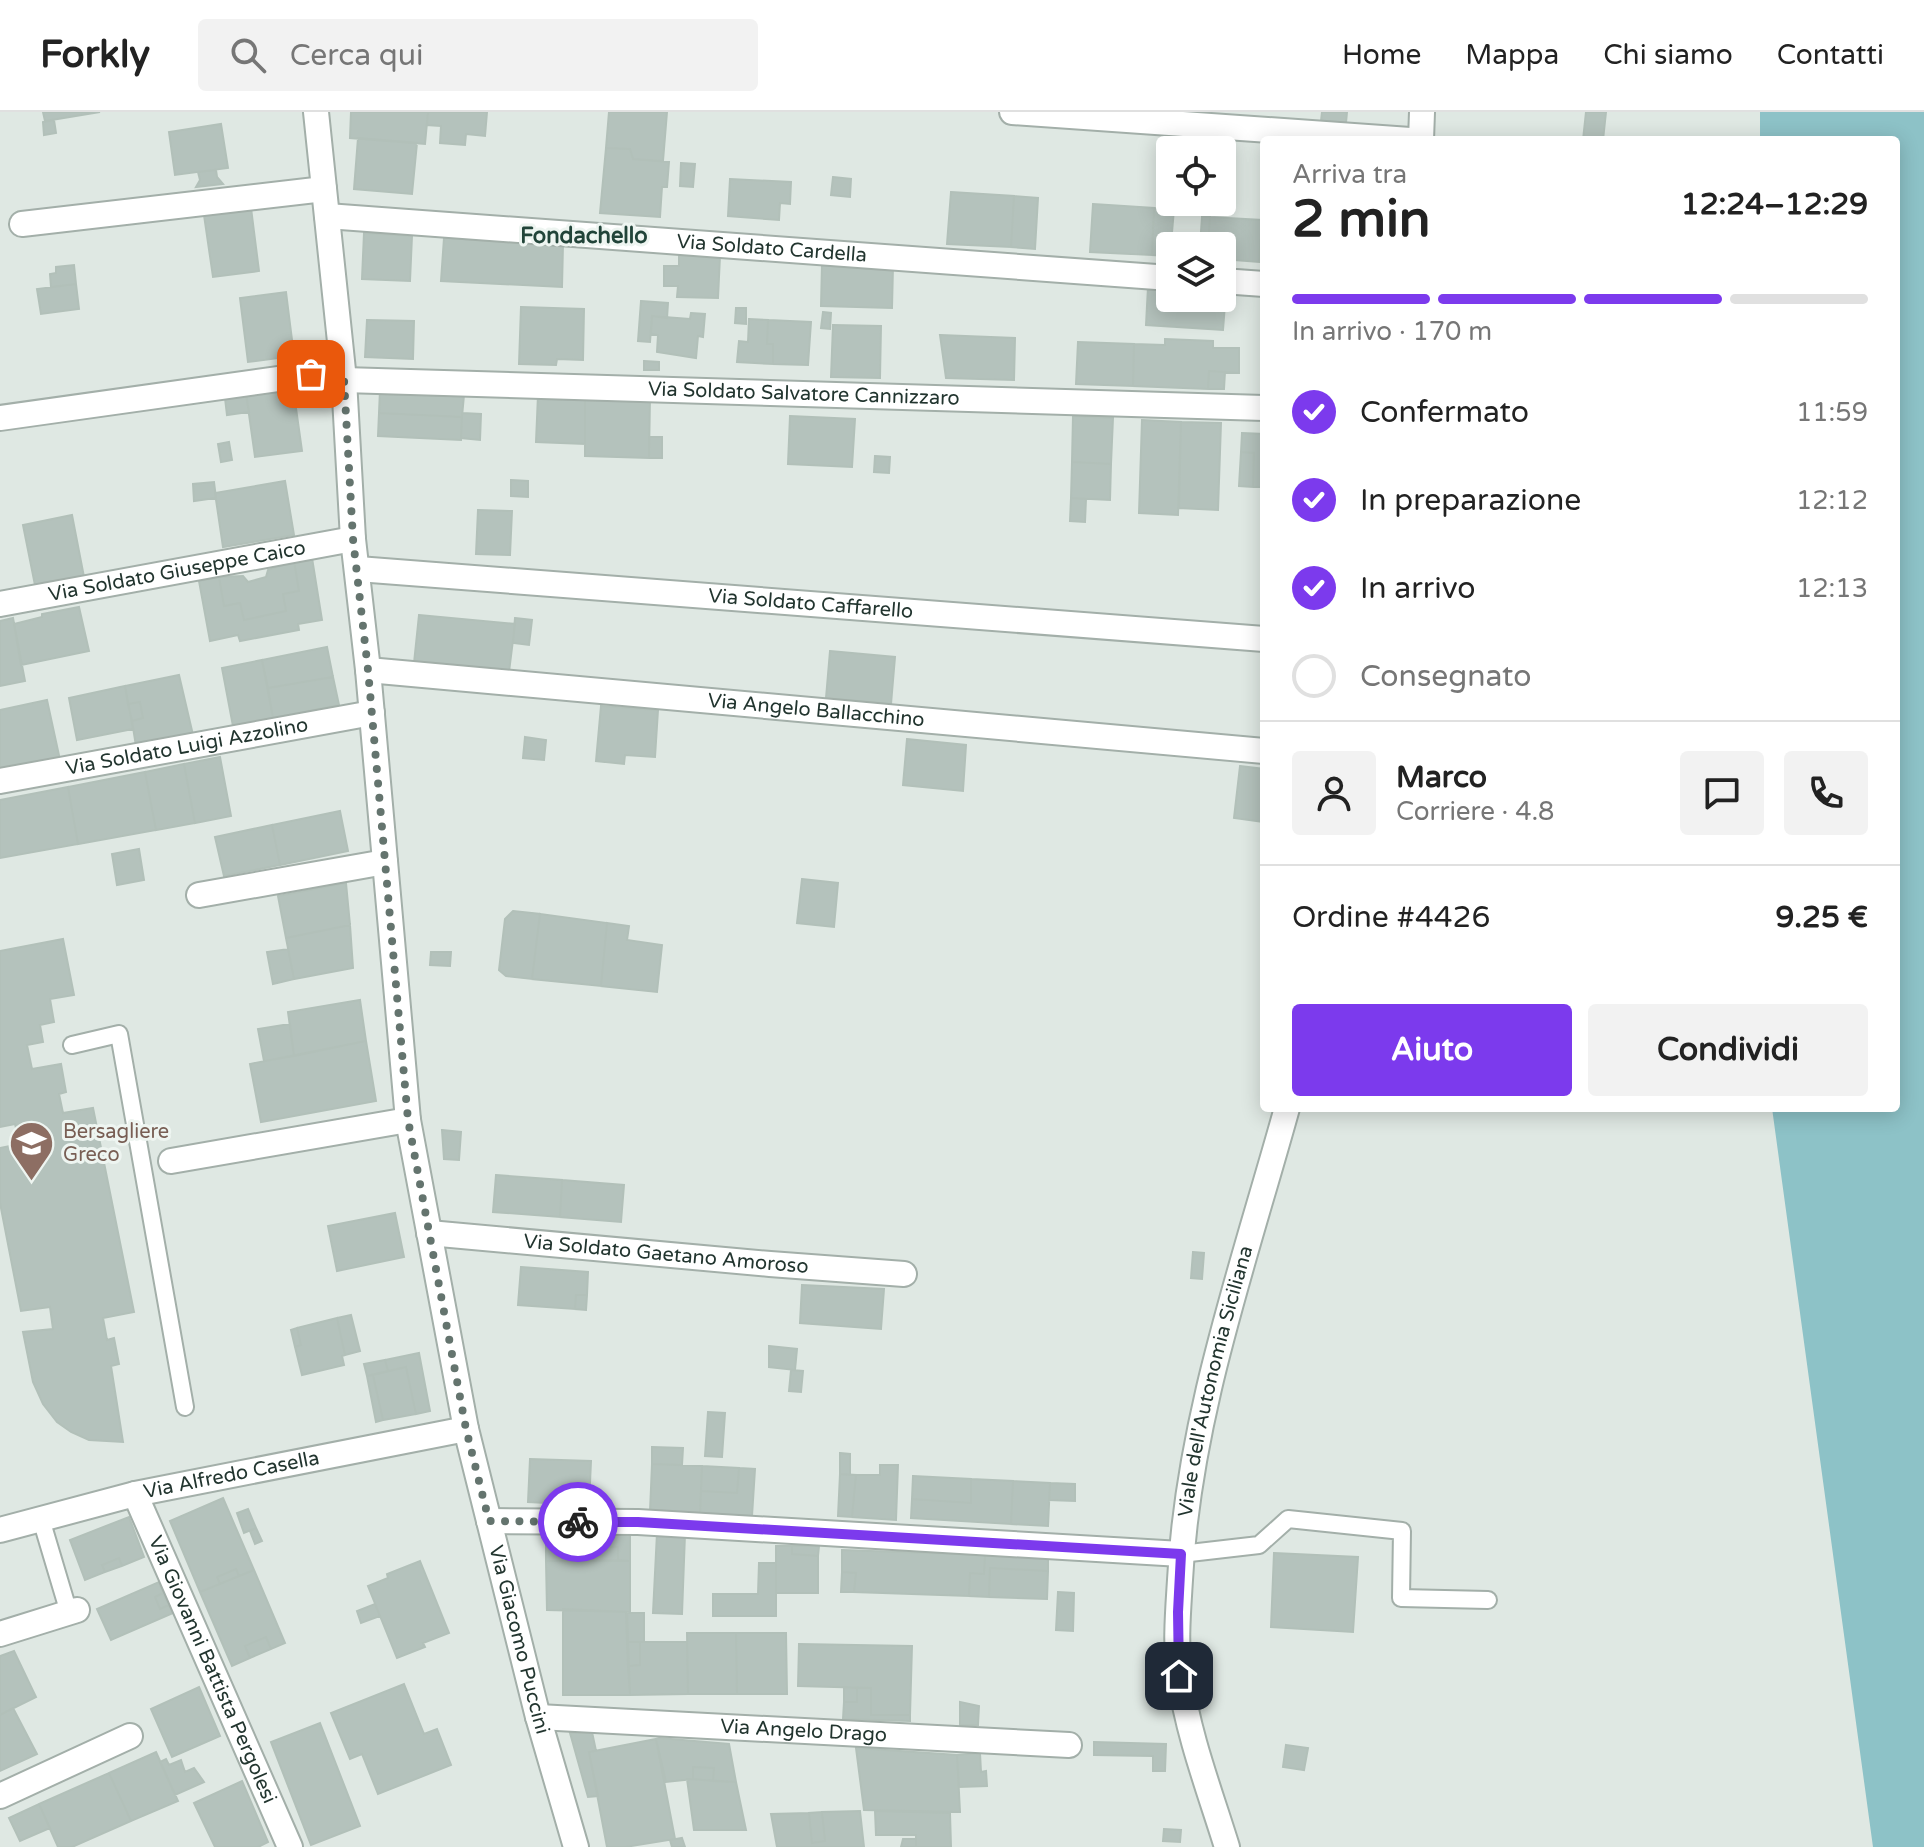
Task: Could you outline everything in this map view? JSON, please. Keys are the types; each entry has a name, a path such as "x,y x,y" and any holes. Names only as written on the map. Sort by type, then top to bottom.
{"street":[{"name":"Via Giacomo Puccini","path":"316,112 343,375 353,539 368,670 408,1120 466,1429 538,1717 576,1847"},
{"path":"1012,112 1353,136"},
{"path":"1421,136 1422,112"},
{"path":"22,224 324,189"},
{"name":"Via Soldato Cardella","path":"327,216 1156,277"},
{"path":"1236,282 1260,284"},
{"name":"Via Soldato Salvatore Cannizzaro","path":"0,418 343,375 1260,408"},
{"name":"Via Soldato Giuseppe Caico","path":"0,604 353,539"},
{"name":"Via Soldato Caffarello","path":"358,569 1260,639"},
{"name":"Via Angelo Ballacchino","path":"368,670 1260,751"},
{"name":"Via Soldato Luigi Azzolino","path":"0,781 372,713"},
{"path":"199,895 385,862"},
{"name":"Viale dell'Autonomia Siciliana","path":"1227,1847 1179,1676 1178,1612 1183,1526 1200,1420 1286,1112"},
{"path":"171,1161 408,1120"},
{"name":"Via Soldato Gaetano Amoroso","path":"429,1233 904,1274"},
{"name":"Via Alfredo Casella","path":"0,1530 135,1494 466,1429"},
{"name":"Via Giovanni Battista Pergolesi","path":"135,1494 290,1847"},
{"path":"489,1521 638,1522 1181,1554"},
{"path":"0,1634 73,1611"},
{"name":"Via Angelo Drago","path":"538,1717 1069,1745"},
{"path":"0,1796 130,1736"}],"lane":[{"path":"72,1045 119,1034 185,1407"},
{"path":"142,1165 171,1161"},
{"path":"41,1519 73,1611"},
{"path":"1181,1554 1259,1545 1288,1519 1402,1531 1401,1598 1488,1600"}],"water":[{"path":"1760,112 1924,112 1924,1847 1873,1847 1773,1112 1900,1112 1900,136 1760,136"}],"building":[{"path":"43,112 100,112 45,121"},
{"path":"351,112 428,112 425,144 350,138"},
{"path":"428,112 487,112 485,136 466,134 465,145 440,143 441,126 427,125"},
{"path":"609,112 667,112 663,161 633,159 630,149 606,148"},
{"path":"1322,112 1347,112 1346,123 1321,121"},
{"path":"1586,112 1606,112 1603,136 1583,136"},
{"path":"54,120 56,133 44,135 43,122"},
{"path":"221,124 228,168 175,175 169,132"},
{"path":"358,138 417,143 412,194 354,189"},
{"path":"606,148 630,149 633,159 669,162 667,187 662,187 660,217 600,213"},
{"path":"681,163 695,164 693,187 680,186"},
{"path":"216,170 223,184 196,187 200,180 198,172"},
{"path":"833,177 851,179 850,197 831,195"},
{"path":"730,179 791,182 790,204 780,203 779,220 728,216"},
{"path":"951,192 1014,196 1011,247 947,244"},
{"path":"1014,196 1038,198 1035,249 1011,247"},
{"path":"1093,204 1154,208 1152,255 1090,252"},
{"path":"251,208 259,271 213,277 204,215"},
{"path":"1156,208 1156,216 1173,216 1172,232 1156,232 1156,255 1152,255"},
{"path":"1202,217 1210,217 1209,232 1201,232"},
{"path":"1210,217 1260,220 1259,262 1236,260 1236,232 1209,232"},
{"path":"364,233 412,236 410,281 362,279"},
{"path":"444,238 563,244 562,287 441,281"},
{"path":"679,255 720,256 718,298 677,297 678,286 664,286 664,266 679,266"},
{"path":"822,264 893,266 892,308 821,306"},
{"path":"74,265 76,284 51,287 50,274 56,273 56,267"},
{"path":"76,284 79,309 41,314 37,289"},
{"path":"1148,287 1156,287 1156,312 1224,312 1223,330 1146,325"},
{"path":"286,292 294,356 248,362 240,298"},
{"path":"641,301 668,303 667,318 652,316 650,342 638,341"},
{"path":"521,307 584,309 583,360 557,359 556,365 519,364"},
{"path":"736,308 746,308 746,324 735,323"},
{"path":"823,312 831,313 830,329 821,328"},
{"path":"691,313 705,314 703,337 698,336 696,358 657,352 658,335 651,334 652,316 690,319"},
{"path":"749,319 768,320 767,344 773,344 773,364 737,362 739,341 748,342"},
{"path":"367,320 414,321 413,359 365,357"},
{"path":"768,320 811,322 808,365 773,364 773,344 767,344"},
{"path":"833,325 881,326 880,378 831,377"},
{"path":"940,335 1015,338 1014,380 946,378"},
{"path":"1165,339 1213,341 1213,348 1239,348 1239,373 1209,371 1208,389 1133,386 1134,344 1165,345"},
{"path":"1078,342 1134,344 1133,386 1076,384"},
{"path":"644,361 659,362 659,370 644,370"},
{"path":"1209,371 1225,372 1224,389 1208,389"},
{"path":"293,387 302,451 255,457 246,393"},
{"path":"380,390 464,395 462,417 379,413"},
{"path":"246,395 249,412 227,415 225,398"},
{"path":"538,395 585,395 585,444 536,442"},
{"path":"585,395 650,396 649,458 585,456"},
{"path":"379,413 462,417 461,440 378,436"},
{"path":"462,413 481,414 480,440 461,438"},
{"path":"790,416 855,419 852,467 788,464"},
{"path":"1073,416 1113,418 1111,464 1072,462"},
{"path":"1142,420 1181,422 1178,515 1139,513"},
{"path":"1181,422 1221,423 1218,510 1179,508"},
{"path":"1242,433 1260,434 1260,487 1253,487 1254,453 1241,452"},
{"path":"649,437 662,437 662,458 649,458"},
{"path":"229,442 232,460 221,462 218,444"},
{"path":"1241,452 1254,453 1253,487 1239,486"},
{"path":"875,456 890,457 889,473 874,472"},
{"path":"1072,462 1111,464 1110,500 1071,498"},
{"path":"511,480 528,481 528,497 511,496"},
{"path":"285,481 294,535 223,547 215,493"},
{"path":"214,482 216,498 194,501 193,484"},
{"path":"1071,498 1086,499 1085,522 1070,521"},
{"path":"478,510 512,511 510,555 476,554"},
{"path":"72,515 84,577 35,585 23,525"},
{"path":"312,558 322,620 298,624 299,630 240,641 238,635 210,641 199,581 219,577 224,606 240,603 244,620 286,611 283,594 299,591 294,561"},
{"path":"294,561 299,591 283,594 286,611 244,620 240,603 224,606 219,577 243,576 248,582 266,577 268,570"},
{"path":"79,607 89,651 21,665 14,624 42,617 42,614"},
{"path":"419,615 515,624 509,672 414,663"},
{"path":"13,618 25,681 0,686 0,621"},
{"path":"515,618 532,620 529,645 513,643"},
{"path":"327,647 333,677 268,688 262,660"},
{"path":"830,651 895,657 891,704 826,698"},
{"path":"262,660 273,718 233,726 222,668"},
{"path":"179,675 193,735 136,746 132,721 143,718 140,702 128,704 125,686"},
{"path":"333,677 339,705 273,718 268,688"},
{"path":"125,686 133,729 77,740 69,698"},
{"path":"47,700 60,760 0,772 0,710"},
{"path":"140,702 143,718 132,721 128,704"},
{"path":"601,706 658,710 655,757 625,755 624,764 596,761"},
{"path":"525,737 546,740 544,760 523,758"},
{"path":"907,739 966,745 963,791 903,785"},
{"path":"220,757 231,816 195,823 184,764"},
{"path":"184,764 195,823 156,830 145,772"},
{"path":"1240,766 1260,768 1260,821 1234,818"},
{"path":"145,772 156,830 78,844 68,787"},
{"path":"68,787 78,844 0,858 0,800"},
{"path":"340,811 348,851 280,865 272,825"},
{"path":"272,825 280,865 224,876 215,837"},
{"path":"139,849 144,880 117,885 112,854"},
{"path":"802,879 838,883 834,927 797,923"},
{"path":"346,883 350,925 286,938 278,896"},
{"path":"513,911 540,914 532,979 506,976 499,970 505,919"},
{"path":"540,914 607,923 601,986 532,979"},
{"path":"607,923 629,926 627,940 662,945 657,992 601,986"},
{"path":"350,925 353,968 294,979 286,938"},
{"path":"63,939 74,995 50,999 54,1022 40,1025 43,1042 27,1045 32,1069 61,1064 66,1092 59,1094 63,1113 93,1108 134,1312 103,1318 107,1340 114,1338 119,1364 111,1366 123,1442 89,1440 71,1432 57,1422 43,1404 33,1382 23,1332 53,1329 50,1307 21,1311 0,1203 0,1148 20,1144 15,1124 0,1127 0,951"},
{"path":"288,949 294,979 273,984 267,952"},
{"path":"431,952 451,952 450,966 430,965"},
{"path":"360,1000 366,1041 294,1056 288,1012"},
{"path":"290,1024 294,1056 264,1061 258,1029"},
{"path":"366,1041 376,1101 261,1122 250,1064"},
{"path":"442,1130 461,1132 459,1160 444,1159"},
{"path":"496,1175 562,1180 560,1217 493,1212"},
{"path":"562,1180 624,1185 621,1222 560,1217"},
{"path":"395,1213 404,1257 337,1271 328,1226"},
{"path":"1193,1252 1204,1253 1202,1279 1191,1278"},
{"path":"521,1267 588,1272 587,1295 576,1295 575,1309 518,1305"},
{"path":"802,1285 884,1289 881,1329 800,1323"},
{"path":"576,1295 587,1295 586,1310 575,1309"},
{"path":"351,1315 360,1351 345,1355 337,1318"},
{"path":"337,1318 345,1355 342,1356 344,1365 302,1375 295,1347 301,1345 297,1328"},
{"path":"297,1328 301,1345 295,1347 291,1330"},
{"path":"769,1346 797,1349 795,1370 769,1367"},
{"path":"419,1353 430,1411 416,1414 406,1367 388,1371 385,1360"},
{"path":"385,1360 388,1371 367,1376 364,1364"},
{"path":"406,1367 416,1414 383,1420 373,1375"},
{"path":"791,1370 803,1371 801,1392 789,1391"},
{"path":"373,1375 383,1420 376,1422 367,1376"},
{"path":"708,1412 725,1413 722,1457 705,1456"},
{"path":"652,1447 683,1448 682,1465 652,1464"},
{"path":"840,1453 850,1454 850,1475 840,1474"},
{"path":"530,1459 591,1461 589,1505 528,1502"},
{"path":"652,1464 702,1466 700,1514 650,1512"},
{"path":"880,1465 898,1465 896,1520 852,1517 856,1475 880,1475"},
{"path":"702,1466 739,1468 737,1493 701,1491"},
{"path":"739,1468 755,1469 752,1516 700,1514 701,1491 737,1493"},
{"path":"840,1474 856,1475 852,1517 838,1516"},
{"path":"913,1476 971,1479 971,1503 912,1499"},
{"path":"971,1479 1013,1481 1011,1524 911,1518 912,1499 971,1503"},
{"path":"1013,1481 1050,1483 1048,1526 1011,1524"},
{"path":"1050,1483 1075,1484 1075,1501 1049,1500"},
{"path":"223,1498 254,1570 239,1576 236,1569 217,1577 220,1584 200,1592 170,1521"},
{"path":"248,1509 256,1528 244,1533 237,1513"},
{"path":"129,1517 144,1557 122,1566 119,1558 102,1565 105,1572 85,1580 70,1540"},
{"path":"256,1528 262,1541 255,1544 250,1531"},
{"path":"630,1532 630,1561 618,1560 618,1547 594,1547 594,1552 568,1551 568,1561 546,1561 546,1533"},
{"path":"657,1533 685,1534 682,1614 653,1613"},
{"path":"776,1546 792,1546 792,1554 818,1556 818,1593 776,1593"},
{"path":"792,1546 819,1546 818,1556 792,1554"},
{"path":"594,1547 618,1547 618,1560 568,1561 568,1551 594,1552"},
{"path":"842,1550 985,1555 984,1574 970,1573 969,1596 854,1592 856,1573 842,1572"},
{"path":"1274,1553 1358,1557 1353,1632 1271,1627"},
{"path":"985,1555 1048,1557 1048,1571 990,1568 989,1597 969,1596 970,1573 984,1574"},
{"path":"119,1558 122,1566 105,1572 102,1565"},
{"path":"420,1561 449,1633 397,1658 368,1586 388,1578 387,1574"},
{"path":"546,1561 630,1561 630,1612 547,1610"},
{"path":"759,1563 776,1563 776,1616 713,1616 713,1594 758,1594"},
{"path":"990,1568 1048,1571 1047,1599 989,1597"},
{"path":"236,1569 239,1576 220,1584 217,1577"},
{"path":"254,1570 285,1643 271,1649 266,1637 245,1646 250,1658 232,1666 200,1592"},
{"path":"842,1572 856,1573 854,1592 841,1592"},
{"path":"159,1582 163,1593 155,1597 160,1609 169,1605 173,1613 111,1640 97,1609"},
{"path":"1058,1592 1074,1593 1073,1631 1056,1630"},
{"path":"163,1593 169,1605 160,1609 155,1597"},
{"path":"375,1604 380,1616 361,1623 357,1611"},
{"path":"563,1609 627,1612 630,1695 563,1695"},
{"path":"626,1613 644,1613 644,1642 627,1642"},
{"path":"687,1633 736,1633 737,1694 688,1694"},
{"path":"736,1633 786,1633 787,1694 737,1694"},
{"path":"266,1637 271,1649 250,1658 245,1646"},
{"path":"627,1642 640,1642 640,1665 628,1666"},
{"path":"640,1642 687,1642 688,1694 630,1695 628,1666 640,1665"},
{"path":"799,1644 912,1646 910,1715 871,1715 871,1688 798,1686"},
{"path":"14,1651 36,1697 0,1715 0,1656"},
{"path":"404,1684 424,1734 437,1729 451,1765 378,1794 362,1754 350,1759 331,1713"},
{"path":"199,1687 220,1736 172,1757 151,1709"},
{"path":"844,1687 857,1688 857,1702 844,1702"},
{"path":"857,1688 871,1688 871,1715 910,1715 910,1721 843,1719 844,1702 857,1702"},
{"path":"960,1702 979,1706 978,1725 960,1725"},
{"path":"13,1708 37,1754 0,1771 0,1715"},
{"path":"320,1723 360,1826 311,1845 271,1742"},
{"path":"592,1732 596,1751 589,1752 598,1796 588,1797 570,1733"},
{"path":"656,1739 729,1744 736,1782 713,1781 714,1768 693,1767 693,1779 666,1782"},
{"path":"656,1739 675,1839 607,1847 589,1752"},
{"path":"1094,1742 1166,1744 1165,1771 1153,1771 1153,1756 1094,1755"},
{"path":"1286,1745 1308,1748 1304,1770 1283,1767"},
{"path":"856,1748 957,1755 960,1812 864,1810"},
{"path":"156,1752 178,1801 131,1821 109,1773"},
{"path":"980,1753 981,1772 986,1771 987,1786 959,1787 957,1755"},
{"path":"166,1759 169,1765 181,1760 185,1772 194,1768 204,1782 175,1795 160,1762"},
{"path":"693,1767 714,1768 713,1781 693,1779"},
{"path":"109,1773 131,1821 72,1847 58,1847 39,1804"},
{"path":"687,1779 736,1782 746,1830 694,1830"},
{"path":"242,1781 268,1842 258,1847 215,1847 194,1803"},
{"path":"39,1804 50,1828 20,1841 9,1818"},
{"path":"860,1811 864,1847 777,1847 771,1814 809,1813 812,1843 825,1841 822,1812"},
{"path":"875,1811 950,1813 951,1847 916,1847 916,1835 876,1835"},
{"path":"822,1812 825,1841 812,1843 809,1813"},
{"path":"1164,1829 1181,1830 1180,1842 1163,1841"},
{"path":"682,1838 685,1847 672,1847 670,1840"},
{"path":"903,1839 916,1839 916,1847 901,1847"}],"way so far":[{"path":"311,374 342,370 344,380 353,539 368,670 408,1120 466,1429 489,1521 578,1522"}],"place":[{"name":"Bersagliere Greco","path":"32,1182"}],"district":[{"name":"Fondachello","path":"584,236"}],"route":[{"path":"578,1522 638,1522 1181,1554 1179,1676"}]}
